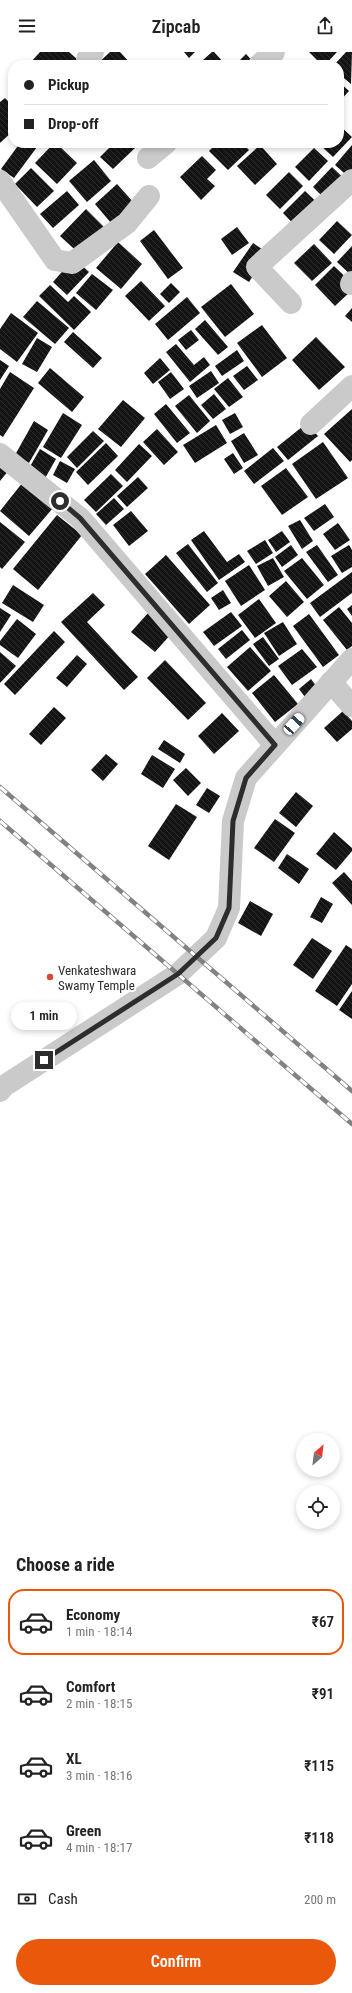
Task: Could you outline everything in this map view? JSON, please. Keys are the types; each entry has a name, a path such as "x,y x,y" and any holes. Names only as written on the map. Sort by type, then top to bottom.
{"street":[{"path":"265,60 274,52"},
{"path":"148,158 160,148"},
{"path":"291,303 257,267 352,180"},
{"path":"0,181 55,260 72,263 127,223 149,196"},
{"path":"310,424 352,386"},
{"path":"0,454 80,518 275,745"},
{"path":"0,1091 4,1086 178,974 216,938 229,908 233,821 246,778 352,659"},
{"path":"331,682 352,706"}],"building":[{"path":"40,52 69,52 78,60 33,60"},
{"path":"110,52 120,52 127,60 101,60"},
{"path":"184,52 195,52 189,58"},
{"path":"214,52 221,60 203,60"},
{"path":"309,52 337,52 330,60 317,60"},
{"path":"346,52 352,52 351,84 344,78 344,60 339,60"},
{"path":"246,54 251,60 240,60"},
{"path":"344,86 349,91 344,96"},
{"path":"5,98 8,101 8,136 0,143 0,102"},
{"path":"344,130 352,137 344,145"},
{"path":"352,145 352,180 335,165"},
{"path":"16,148 36,148 14,178 1,169"},
{"path":"49,148 61,148 77,163 57,184 35,163"},
{"path":"109,148 135,148 113,169 100,157"},
{"path":"212,148 247,148 249,150 228,170 209,151"},
{"path":"257,148 263,148 277,164 255,185 237,166"},
{"path":"314,148 328,161 309,181 295,167"},
{"path":"323,148 342,148 333,157"},
{"path":"202,156 216,170 207,179 215,186 201,200 180,177"},
{"path":"94,160 111,181 87,202 69,181"},
{"path":"332,167 351,185 331,205 313,187"},
{"path":"31,168 54,191 37,207 15,184"},
{"path":"289,172 303,186 280,209 266,195"},
{"path":"117,184 134,203 111,223 95,204"},
{"path":"67,191 79,205 53,228 40,214"},
{"path":"305,191 326,211 303,234 283,213"},
{"path":"86,209 109,232 84,258 60,236"},
{"path":"337,221 352,235 334,254 319,240"},
{"path":"237,227 249,243 232,255 221,239"},
{"path":"154,230 183,268 168,279 140,241"},
{"path":"118,242 142,264 121,289 96,268"},
{"path":"253,243 268,253 249,282 233,272"},
{"path":"314,244 332,263 312,281 294,263"},
{"path":"352,246 352,276 337,262"},
{"path":"74,258 89,272 67,295 53,282"},
{"path":"334,266 352,283 352,290 335,306 315,285"},
{"path":"92,274 113,290 96,310 76,293"},
{"path":"141,281 165,306 149,321 125,296"},
{"path":"171,283 180,292 169,303 160,294"},
{"path":"231,284 254,314 225,337 201,307"},
{"path":"50,285 68,302 74,296 91,312 74,330 39,296"},
{"path":"187,297 200,313 168,340 155,324"},
{"path":"37,301 69,328 55,344 23,317"},
{"path":"352,308 352,322 345,316"},
{"path":"11,313 38,333 17,362 0,349 0,329"},
{"path":"205,320 228,347 218,355 195,329"},
{"path":"262,325 287,358 262,377 237,343"},
{"path":"191,330 199,340 186,350 178,340"},
{"path":"73,332 102,358 93,368 64,342"},
{"path":"316,337 345,367 319,390 292,360"},
{"path":"37,338 52,347 37,372 22,364"},
{"path":"176,344 194,365 204,357 210,365 190,382 166,352"},
{"path":"237,350 244,361 222,376 215,366"},
{"path":"160,358 170,370 153,384 144,373"},
{"path":"0,360 9,366 0,380"},
{"path":"247,366 258,380 244,390 233,376"},
{"path":"50,368 84,397 72,412 38,383"},
{"path":"211,371 219,383 197,398 189,386"},
{"path":"10,372 34,388 3,437 0,435 0,389"},
{"path":"171,372 184,389 170,399 158,382"},
{"path":"228,378 243,397 229,407 214,389"},
{"path":"214,394 226,409 213,419 201,405"},
{"path":"189,395 210,421 197,433 175,406"},
{"path":"123,400 145,418 121,447 98,429"},
{"path":"166,404 190,433 177,443 154,414"},
{"path":"352,409 352,460 350,462 324,434"},
{"path":"63,413 82,425 61,458 43,447"},
{"path":"235,413 243,427 230,434 222,420"},
{"path":"34,421 48,430 29,463 15,455"},
{"path":"307,423 318,436 288,460 277,447"},
{"path":"216,425 227,443 195,463 183,445"},
{"path":"157,429 178,452 164,465 143,442"},
{"path":"93,431 104,441 77,468 67,457"},
{"path":"244,433 258,455 244,463 231,441"},
{"path":"323,442 348,478 316,499 292,464"},
{"path":"106,443 118,456 88,485 76,472"},
{"path":"139,444 152,456 127,482 115,470"},
{"path":"273,448 284,461 254,484 244,471"},
{"path":"40,449 56,459 44,480 28,470"},
{"path":"233,453 243,468 234,474 224,459"},
{"path":"60,461 75,469 67,483 53,475"},
{"path":"0,463 9,470 0,481"},
{"path":"286,468 308,497 282,515 261,486"},
{"path":"111,474 123,486 96,512 84,500"},
{"path":"138,477 148,488 127,507 117,496"},
{"path":"23,482 53,508 29,536 0,511"},
{"path":"114,498 124,509 106,525 96,514"},
{"path":"325,504 334,517 314,531 304,518"},
{"path":"131,511 148,531 129,546 113,525"},
{"path":"57,515 82,535 38,590 13,569"},
{"path":"300,520 313,541 302,549 288,526"},
{"path":"0,522 25,542 2,569 0,567"},
{"path":"338,523 350,540 335,550 323,534"},
{"path":"204,531 227,562 239,554 245,562 219,580 191,540"},
{"path":"282,531 290,542 276,552 268,540"},
{"path":"265,540 273,553 256,564 247,551"},
{"path":"188,544 218,583 207,592 176,553"},
{"path":"291,545 298,555 282,567 275,557"},
{"path":"317,545 338,575 328,582 306,552"},
{"path":"349,545 352,550 352,567 342,573 331,556"},
{"path":"166,555 210,605 189,624 145,574"},
{"path":"273,558 284,577 268,586 257,566"},
{"path":"302,558 324,585 307,599 284,571"},
{"path":"249,565 265,590 241,606 225,581"},
{"path":"352,572 352,593 320,617 310,603"},
{"path":"286,581 304,602 287,617 269,596"},
{"path":"13,585 44,605 33,622 2,603"},
{"path":"223,590 231,603 219,610 211,598"},
{"path":"93,593 105,605 87,622 138,677 124,690 61,622"},
{"path":"259,599 276,623 255,638 238,615"},
{"path":"352,605 352,616 347,609"},
{"path":"339,607 352,623 352,646 347,650 323,620"},
{"path":"0,608 11,615 0,632"},
{"path":"149,612 172,633 155,652 131,632"},
{"path":"231,612 242,626 214,646 203,632"},
{"path":"309,614 339,655 323,667 293,626"},
{"path":"17,619 36,634 18,658 0,645 0,641"},
{"path":"283,622 297,644 279,656 264,633"},
{"path":"242,630 250,640 226,659 218,649"},
{"path":"54,631 65,642 15,695 4,684"},
{"path":"263,637 279,659 269,666 253,644"},
{"path":"250,647 271,671 248,691 227,667"},
{"path":"302,649 317,667 292,685 278,666"},
{"path":"0,652 16,666 0,683"},
{"path":"77,655 87,664 67,687 56,678"},
{"path":"165,660 206,703 188,720 147,678"},
{"path":"274,675 298,704 275,722 252,693"},
{"path":"311,679 317,687 305,697 299,689"},
{"path":"54,707 66,718 41,745 29,734"},
{"path":"343,711 352,721 352,729 337,742 324,728"},
{"path":"222,713 239,731 214,754 198,736"},
{"path":"164,740 185,754 180,763 158,749"},
{"path":"106,754 118,764 103,781 91,770"},
{"path":"152,755 175,769 163,788 141,774"},
{"path":"186,768 201,783 188,796 173,780"},
{"path":"207,788 220,796 209,813 196,805"},
{"path":"296,792 313,806 296,827 279,813"},
{"path":"176,804 197,817 169,860 148,846"},
{"path":"275,819 295,833 274,862 254,848"},
{"path":"334,832 352,848 352,851 336,870 316,854"},
{"path":"287,854 309,869 299,884 278,868"},
{"path":"344,872 352,881 352,905 332,883"},
{"path":"321,897 333,904 322,923 310,917"},
{"path":"250,901 273,914 261,936 238,923"},
{"path":"312,938 332,951 313,979 293,965"},
{"path":"346,945 352,949 352,984 337,1006 315,991"},
{"path":"352,991 352,1019 339,1010"}],"railway":[{"path":"0,787 352,1091"},
{"path":"0,821 352,1124"}],"place":[{"name":"Venkateshwara Swamy Temple","path":"50,977"}],"route":[{"path":"44,1060 178,974 216,938 229,908 233,821 246,778 275,745 195,650 80,518 60,501"}]}
